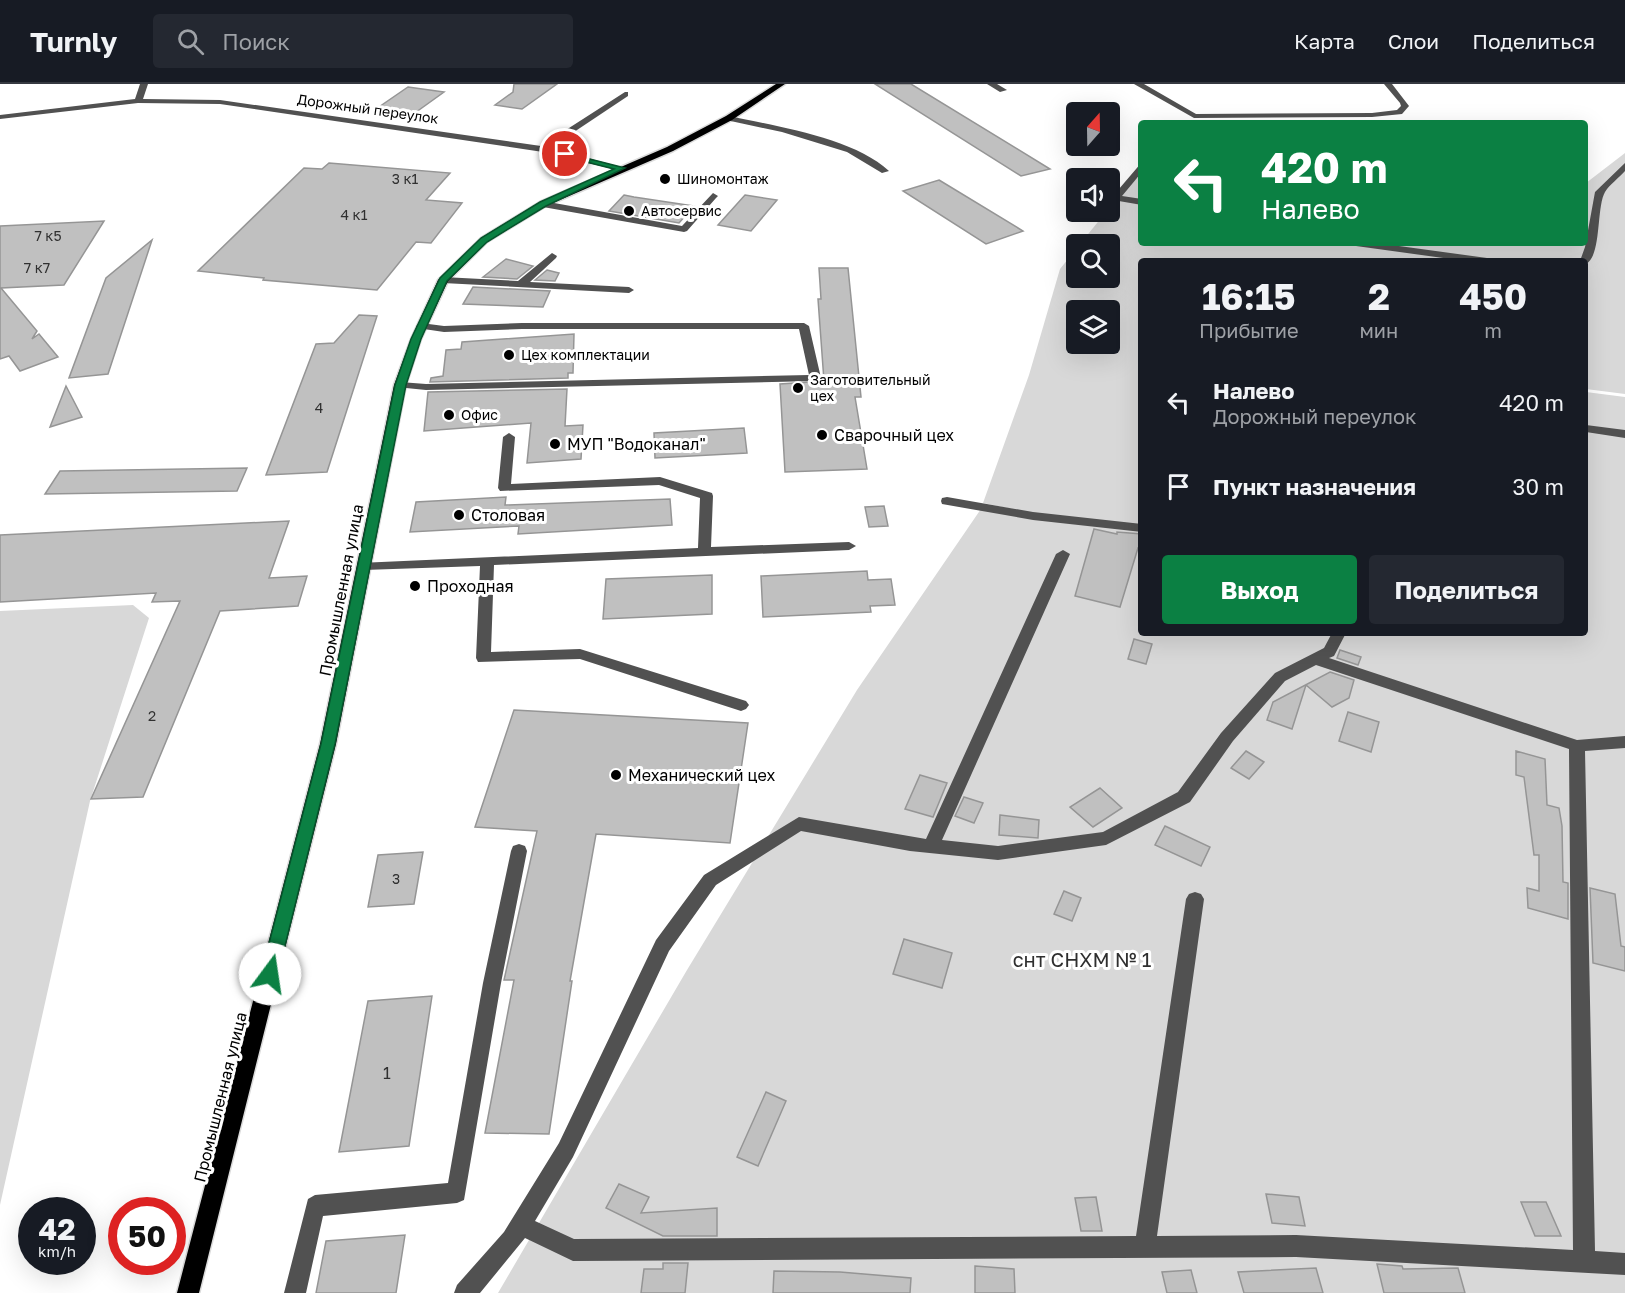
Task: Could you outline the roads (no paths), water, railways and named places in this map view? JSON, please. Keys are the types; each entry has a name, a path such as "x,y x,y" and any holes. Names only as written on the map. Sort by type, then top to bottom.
{"main road":[{"name":"Промышленная улица","path":"188,1293 328,744 400,385 421,326 443,280 484,240 543,204 621,168 670,149 729,118 781,84"}],"street":[{"path":"138,101 144,84"},
{"path":"991,84 1003,90"},
{"path":"1138,84 1194,116 1206,116 1372,115 1403,110 1404,102 1388,84"},
{"path":"543,149 625,94"},
{"name":"Дорожный переулок","path":"0,117 138,101 220,102 543,149 621,168"},
{"path":"729,118 784,130 850,150 885,171"},
{"path":"1586,258 1590,247 1596,191 1625,166"},
{"path":"1138,170 1116,198 1138,201"},
{"path":"1613,178 1625,185"},
{"path":"543,204 684,229 713,196"},
{"path":"1378,246 1465,258"},
{"path":"520,285 552,255"},
{"path":"443,280 629,290"},
{"path":"400,385 438,387 815,378 804,326 522,326 444,329 421,326"},
{"path":"1588,429 1625,434"},
{"path":"509,436 504,488 660,481 707,496 704,552"},
{"path":"947,501 1033,516 1138,528"},
{"path":"364,566 849,546"},
{"path":"931,846 1063,554"},
{"path":"487,560 483,658 580,654 741,705"},
{"path":"465,1293 512,1240 566,1150 662,946 710,880 799,824 931,846 998,853 1106,838 1184,797 1227,737 1280,677 1329,652 1337,636"},
{"path":"1314,659 1577,746 1625,742"},
{"path":"1577,746 1584,1260"},
{"path":"295,1293 315,1206 457,1193 492,983 519,851"},
{"path":"1145,1247 1195,899"},
{"path":"520,1226 573,1250 1296,1246 1625,1264"}],"place":[{"name":"Шиномонтаж","path":"665,179"},
{"name":"Автосервис","path":"629,211"},
{"name":"Цех комплектации","path":"509,355"},
{"name":"Заготовительный цех","path":"798,388"},
{"name":"Офис","path":"449,415"},
{"name":"Сварочный цех","path":"822,435"},
{"name":"МУП \"Водоканал\"","path":"555,444"},
{"name":"Столовая","path":"459,515"},
{"name":"Проходная","path":"415,586"},
{"name":"Механический цех","path":"616,775"}],"park label":[{"name":"снт СНХМ № 1","path":"1082,960"}]}
